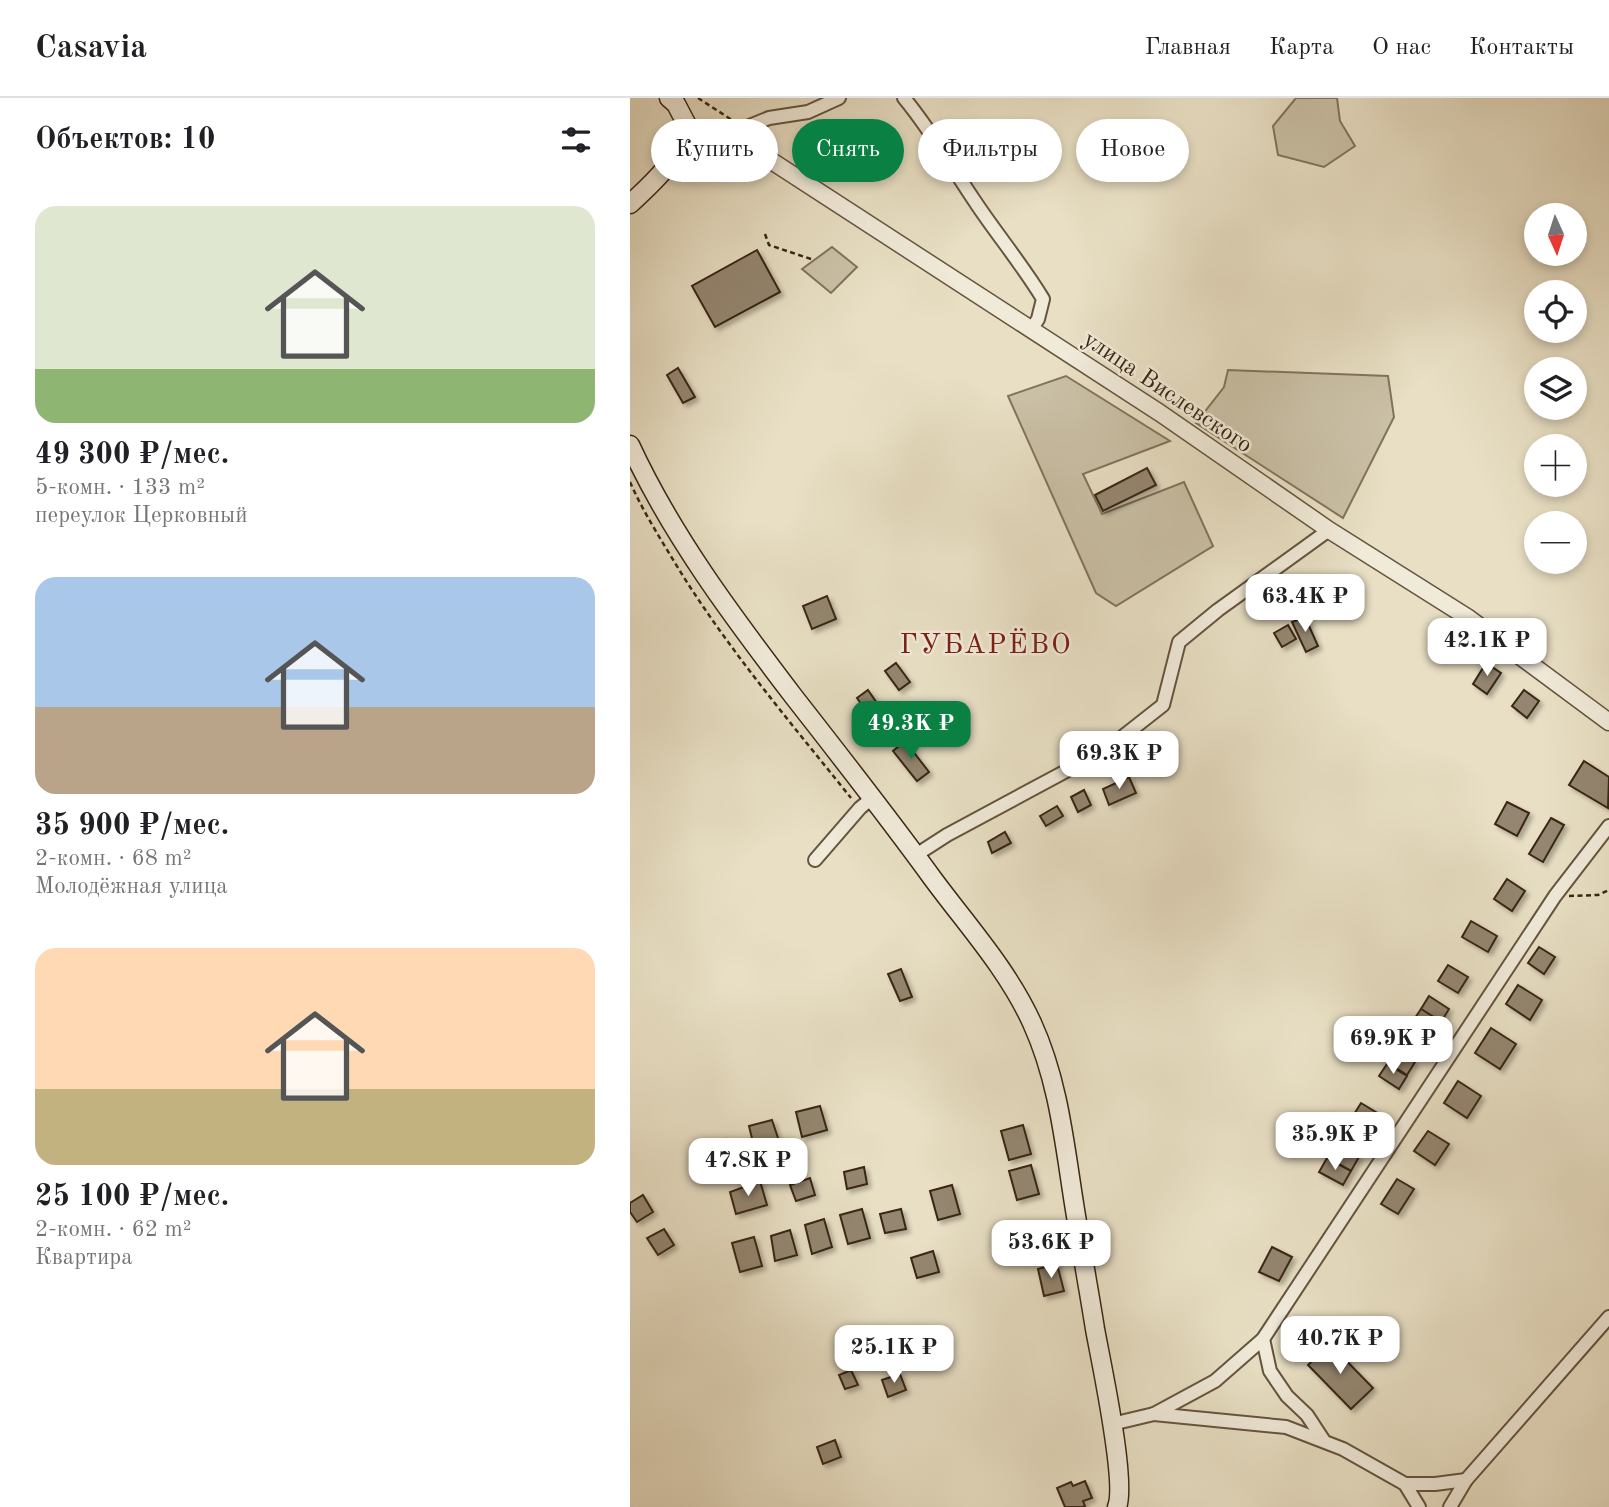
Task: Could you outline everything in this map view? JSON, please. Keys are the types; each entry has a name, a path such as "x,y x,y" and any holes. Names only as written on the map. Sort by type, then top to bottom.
{"main road":[{"path":"669,98 676,104 684,119"},
{"path":"630,204 652,182"},
{"path":"630,445 650,488 698,565 866,803 916,855 1006,977 1031,1021 1053,1077 1112,1424 1118,1467 1117,1507"}],"street":[{"path":"767,119 808,112 839,98"},
{"path":"904,98 932,133 978,206 1044,299 1038,319 1031,330"},
{"name":"улица Вислевского","path":"778,165 1160,413 1329,530 1467,617 1609,722"},
{"path":"916,855 1121,738 1163,705 1179,642 1218,610 1329,530"},
{"path":"815,860 866,803"},
{"path":"1112,1424 1154,1414 1215,1381 1263,1339 1555,896 1609,826"},
{"path":"1450,1507 1466,1480 1609,1317"},
{"path":"1263,1339 1270,1371 1325,1441"},
{"path":"1154,1414 1286,1427 1343,1448 1405,1484 1419,1507"},
{"path":"1405,1484 1466,1480"}],"path":[{"path":"765,234 769,245 814,260"},
{"path":"630,482 645,514 689,587 729,646 866,803"},
{"path":"1555,896 1598,895 1609,890"}],"shaded area":[{"path":"1296,98 1337,98 1340,121 1355,146 1324,167 1278,155 1273,126"},
{"path":"832,247 857,267 831,293 802,269"},
{"path":"1228,370 1388,376 1394,417 1343,518 1196,423 1224,387"},
{"path":"1066,376 1170,441 1083,474 1102,514 1184,482 1213,546 1116,606 1096,593 1008,396"}],"building":[{"path":"757,250 780,292 715,327 692,286"},
{"path":"678,368 695,397 683,403 667,375"},
{"path":"1147,468 1156,485 1103,511 1095,495"},
{"path":"827,596 836,619 812,629 803,606"},
{"path":"1305,617 1318,646 1306,652 1292,622"},
{"path":"1288,625 1296,639 1282,647 1274,633"},
{"path":"896,663 910,682 899,690 885,671"},
{"path":"1486,663 1501,673 1487,694 1473,684"},
{"path":"868,690 881,709 870,717 857,698"},
{"path":"1524,690 1539,701 1527,718 1512,706"},
{"path":"905,741 929,772 917,781 893,751"},
{"path":"1584,761 1609,777 1608,808 1569,785"},
{"path":"1129,777 1136,793 1109,805 1103,789"},
{"path":"1084,790 1091,805 1078,812 1071,797"},
{"path":"1507,802 1529,813 1517,836 1495,824"},
{"path":"1057,806 1063,816 1046,826 1040,816"},
{"path":"1551,818 1564,825 1543,862 1529,854"},
{"path":"1005,832 1011,843 992,853 988,842"},
{"path":"1507,879 1525,891 1512,911 1494,899"},
{"path":"1471,921 1497,936 1488,952 1462,937"},
{"path":"1539,947 1555,957 1544,974 1528,963"},
{"path":"1448,965 1468,977 1458,993 1438,981"},
{"path":"901,969 912,997 900,1001 888,974"},
{"path":"1518,985 1542,1000 1530,1020 1506,1004"},
{"path":"1429,996 1449,1009 1441,1022 1421,1009"},
{"path":"1421,1009 1440,1021 1432,1034 1413,1021"},
{"path":"1491,1028 1516,1044 1500,1069 1475,1053"},
{"path":"1395,1050 1415,1062 1407,1075 1387,1062"},
{"path":"1387,1064 1407,1076 1399,1089 1379,1076"},
{"path":"1458,1081 1481,1096 1467,1118 1444,1103"},
{"path":"1361,1103 1384,1117 1369,1141 1346,1127"},
{"path":"820,1106 827,1130 802,1137 796,1112"},
{"path":"772,1120 780,1144 755,1151 749,1126"},
{"path":"1023,1125 1031,1154 1009,1160 1001,1131"},
{"path":"1428,1131 1449,1144 1435,1165 1414,1151"},
{"path":"726,1139 733,1163 708,1170 702,1145"},
{"path":"1335,1144 1359,1157 1351,1171 1327,1158"},
{"path":"1327,1158 1351,1171 1343,1185 1319,1172"},
{"path":"1031,1165 1039,1194 1017,1200 1009,1171"},
{"path":"864,1167 867,1184 847,1189 844,1172"},
{"path":"810,1178 815,1195 796,1201 790,1185"},
{"path":"1397,1179 1414,1189 1398,1214 1381,1204"},
{"path":"760,1181 767,1205 736,1214 730,1192"},
{"path":"952,1185 960,1214 938,1220 930,1191"},
{"path":"643,1195 653,1212 637,1222 630,1212 630,1203"},
{"path":"862,1209 870,1238 848,1244 840,1215"},
{"path":"901,1209 906,1229 885,1233 880,1214"},
{"path":"824,1219 832,1247 812,1254 805,1225"},
{"path":"664,1229 674,1245 658,1255 647,1238"},
{"path":"790,1230 797,1255 775,1261 771,1236"},
{"path":"754,1237 762,1266 740,1272 732,1243"},
{"path":"1272,1247 1292,1257 1279,1281 1259,1272"},
{"path":"933,1251 939,1272 917,1278 911,1258"},
{"path":"1057,1264 1064,1291 1044,1296 1038,1269"},
{"path":"1330,1344 1373,1388 1351,1409 1308,1365"},
{"path":"851,1370 858,1385 845,1389 839,1375"},
{"path":"900,1374 906,1390 888,1397 882,1380"},
{"path":"835,1440 841,1457 823,1464 817,1447"},
{"path":"1085,1481 1092,1498 1083,1501 1085,1506 1082,1507 1065,1507 1057,1488 1071,1482 1073,1486"}],"district":[{"name":"ГУБАРЁВО","path":"986,646"}]}
